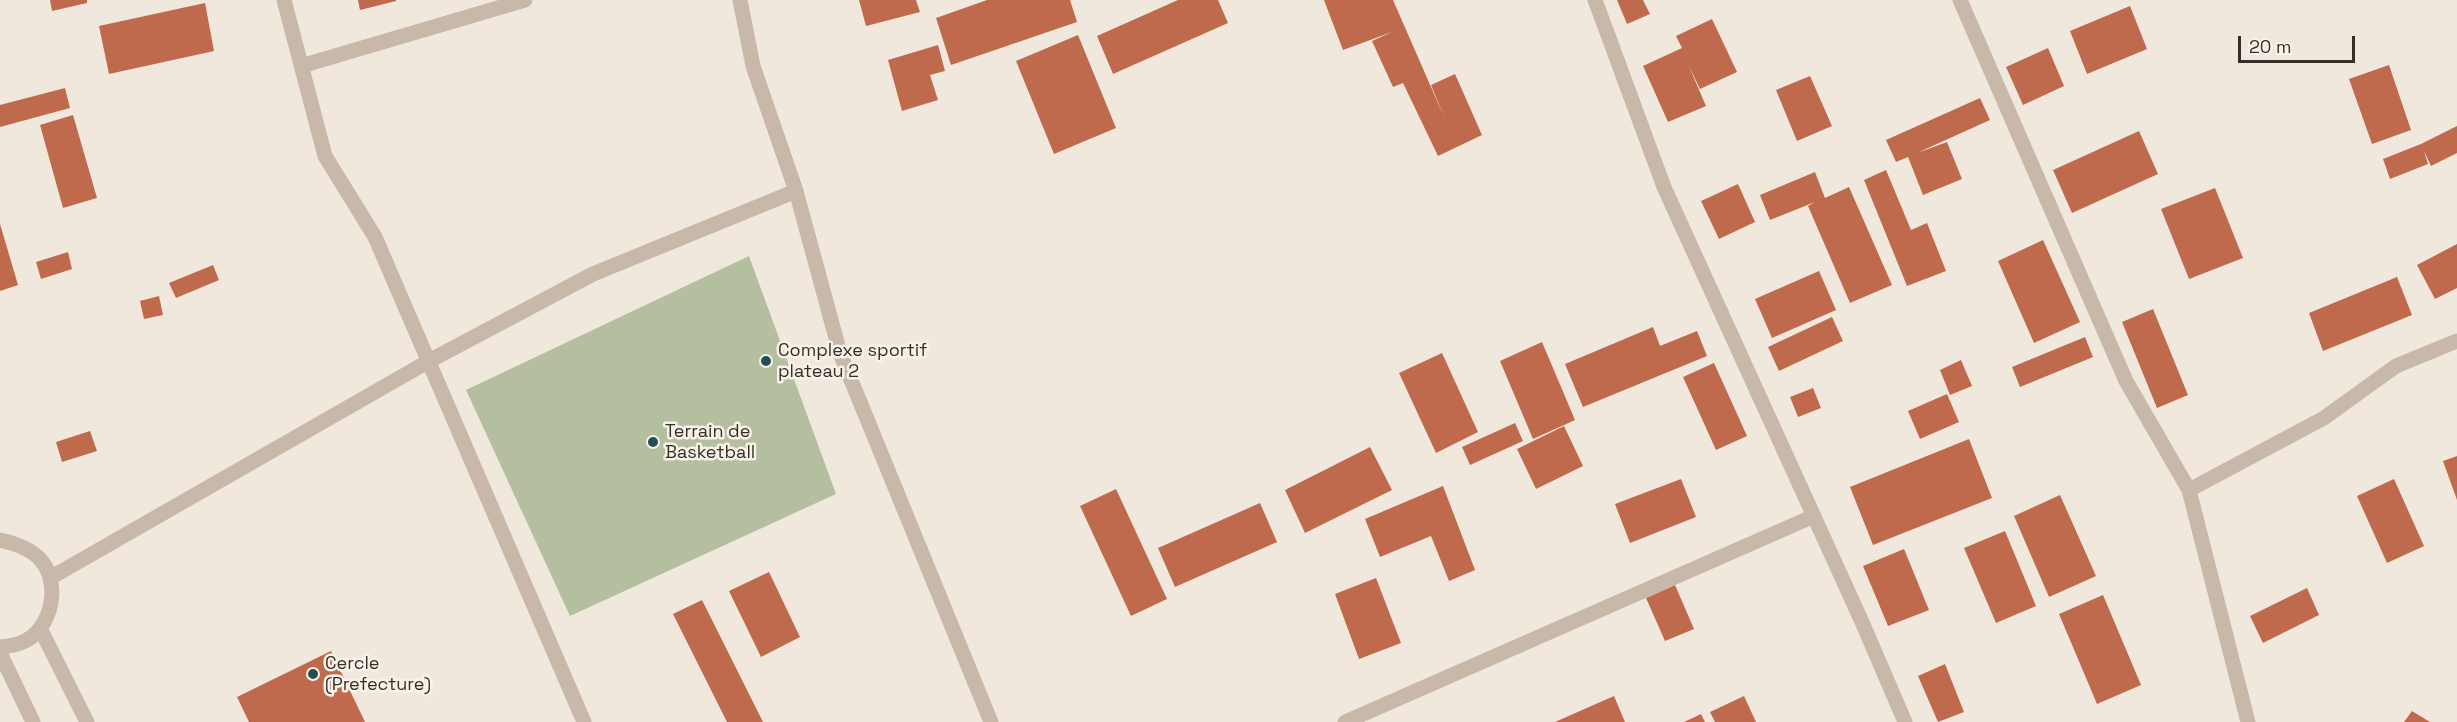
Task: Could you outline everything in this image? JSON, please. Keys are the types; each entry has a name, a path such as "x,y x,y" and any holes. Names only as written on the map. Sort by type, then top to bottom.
{"street":[{"path":"284,0 325,156 375,237 584,722"},
{"path":"300,66 525,0"},
{"path":"740,0 753,66 796,191 840,353 991,722"},
{"path":"1595,0 1664,187 1905,722"},
{"path":"1960,0 2126,381 2189,490 2248,722"},
{"path":"50,578 429,361 592,274 796,191"},
{"path":"2189,490 2324,418 2396,366 2457,341"},
{"path":"1345,722 1814,516"},
{"path":"0,540 21,545 39,558 50,578 52,596 49,612 40,628 28,639 14,645 0,647"},
{"path":"40,628 87,722"},
{"path":"0,653 33,722"}],"green space":[{"name":"Terrain de Basketball","path":"749,256 836,494 570,616 466,390"}],"building":[{"path":"50,0 87,0 87,3 52,11"},
{"path":"358,0 396,0 396,1 360,10"},
{"path":"859,0 916,0 920,12 866,26"},
{"path":"987,0 1070,0 1077,22 951,65 936,18"},
{"path":"1178,0 1218,0 1228,23 1113,74 1097,36"},
{"path":"1324,0 1393,0 1445,119 1431,85 1455,74 1482,135 1438,156 1403,83 1393,87 1372,41 1392,32 1343,50"},
{"path":"1617,0 1643,0 1650,14 1627,24"},
{"path":"205,3 214,51 109,74 99,26"},
{"path":"2130,6 2147,49 2087,74 2070,31"},
{"path":"1712,19 1737,72 1700,89 1688,64 1706,106 1668,122 1643,66 1682,48 1676,36"},
{"path":"1078,35 1116,128 1054,154 1016,61"},
{"path":"938,45 945,71 930,75 938,100 902,111 888,60"},
{"path":"2048,48 2064,86 2023,105 2006,67"},
{"path":"2389,65 2411,130 2372,144 2349,79"},
{"path":"1810,76 1832,126 1797,141 1776,90"},
{"path":"65,88 70,108 0,127 0,105"},
{"path":"1980,98 1990,120 1917,153 1947,142 1962,179 1923,195 1908,157 1896,162 1886,140"},
{"path":"73,115 97,198 63,208 40,125"},
{"path":"2457,126 2457,153 2431,166 2424,151 2428,164 2390,179 2383,159"},
{"path":"2139,131 2158,174 2072,213 2053,170"},
{"path":"1886,170 1911,230 1927,223 1946,271 1907,286 1864,180"},
{"path":"1815,172 1825,198 1849,187 1892,285 1850,303 1808,206 1815,202 1770,220 1760,195"},
{"path":"1738,184 1755,222 1719,239 1701,201"},
{"path":"2215,188 2243,258 2189,279 2161,209"},
{"path":"0,224 18,285 0,291"},
{"path":"2043,240 2080,322 2034,343 1998,261"},
{"path":"2457,244 2457,288 2435,299 2417,265"},
{"path":"68,252 72,269 41,279 36,262"},
{"path":"213,265 219,280 176,298 169,283"},
{"path":"1819,271 1836,310 1772,338 1755,299"},
{"path":"2397,277 2412,315 2323,351 2309,313"},
{"path":"159,296 163,315 144,319 140,301"},
{"path":"2153,309 2188,395 2157,408 2122,322"},
{"path":"1832,317 1843,341 1779,371 1768,347"},
{"path":"1653,327 1660,346 1697,331 1707,356 1583,407 1565,364"},
{"path":"2085,337 2093,357 2020,387 2012,367"},
{"path":"1542,342 1575,420 1533,439 1500,361"},
{"path":"1442,353 1478,432 1436,453 1399,373"},
{"path":"1961,360 1972,386 1950,395 1940,370"},
{"path":"1714,363 1747,436 1716,450 1683,377"},
{"path":"1813,388 1821,408 1798,417 1790,397"},
{"path":"1947,394 1959,422 1920,439 1908,411"},
{"path":"1515,423 1523,441 1470,465 1462,447"},
{"path":"1564,426 1583,466 1536,489 1517,449"},
{"path":"90,431 97,451 62,462 56,442"},
{"path":"1969,439 1992,498 1873,545 1850,487"},
{"path":"1370,447 1392,490 1305,533 1285,490"},
{"path":"2457,456 2457,500 2443,461"},
{"path":"1681,479 1696,517 1630,543 1615,504"},
{"path":"2394,479 2424,546 2387,563 2357,496"},
{"path":"1443,486 1475,570 1449,581 1431,536 1380,557 1365,519"},
{"path":"1116,489 1167,599 1131,616 1080,506"},
{"path":"2060,495 2096,576 2049,597 2014,516"},
{"path":"1260,503 1277,542 1175,587 1158,548"},
{"path":"2005,531 2036,606 1996,623 1964,548"},
{"path":"1904,549 1929,610 1888,626 1863,566"},
{"path":"769,572 800,637 761,657 729,591"},
{"path":"1376,578 1401,643 1359,659 1335,594"},
{"path":"1675,585 1694,629 1665,641 1646,598"},
{"path":"2307,588 2319,615 2263,643 2250,616"},
{"path":"2103,595 2141,685 2097,704 2059,614"},
{"path":"702,600 763,722 727,722 673,614"},
{"name":"Cercle (Prefecture)","path":"331,651 365,722 249,722 237,697"},
{"path":"1945,664 1964,712 1938,722 1918,676"},
{"path":"1614,696 1625,722 1555,722"},
{"path":"1744,696 1756,722 1715,722 1710,712"},
{"path":"2412,711 2430,722 2404,722"},
{"path":"1701,714 1705,722 1684,722"}],"place":[{"name":"Complexe sportif plateau 2","path":"766,361"},
{"name":"Terrain de Basketball","path":"653,442"},
{"name":"Cercle (Prefecture)","path":"313,674"}]}
